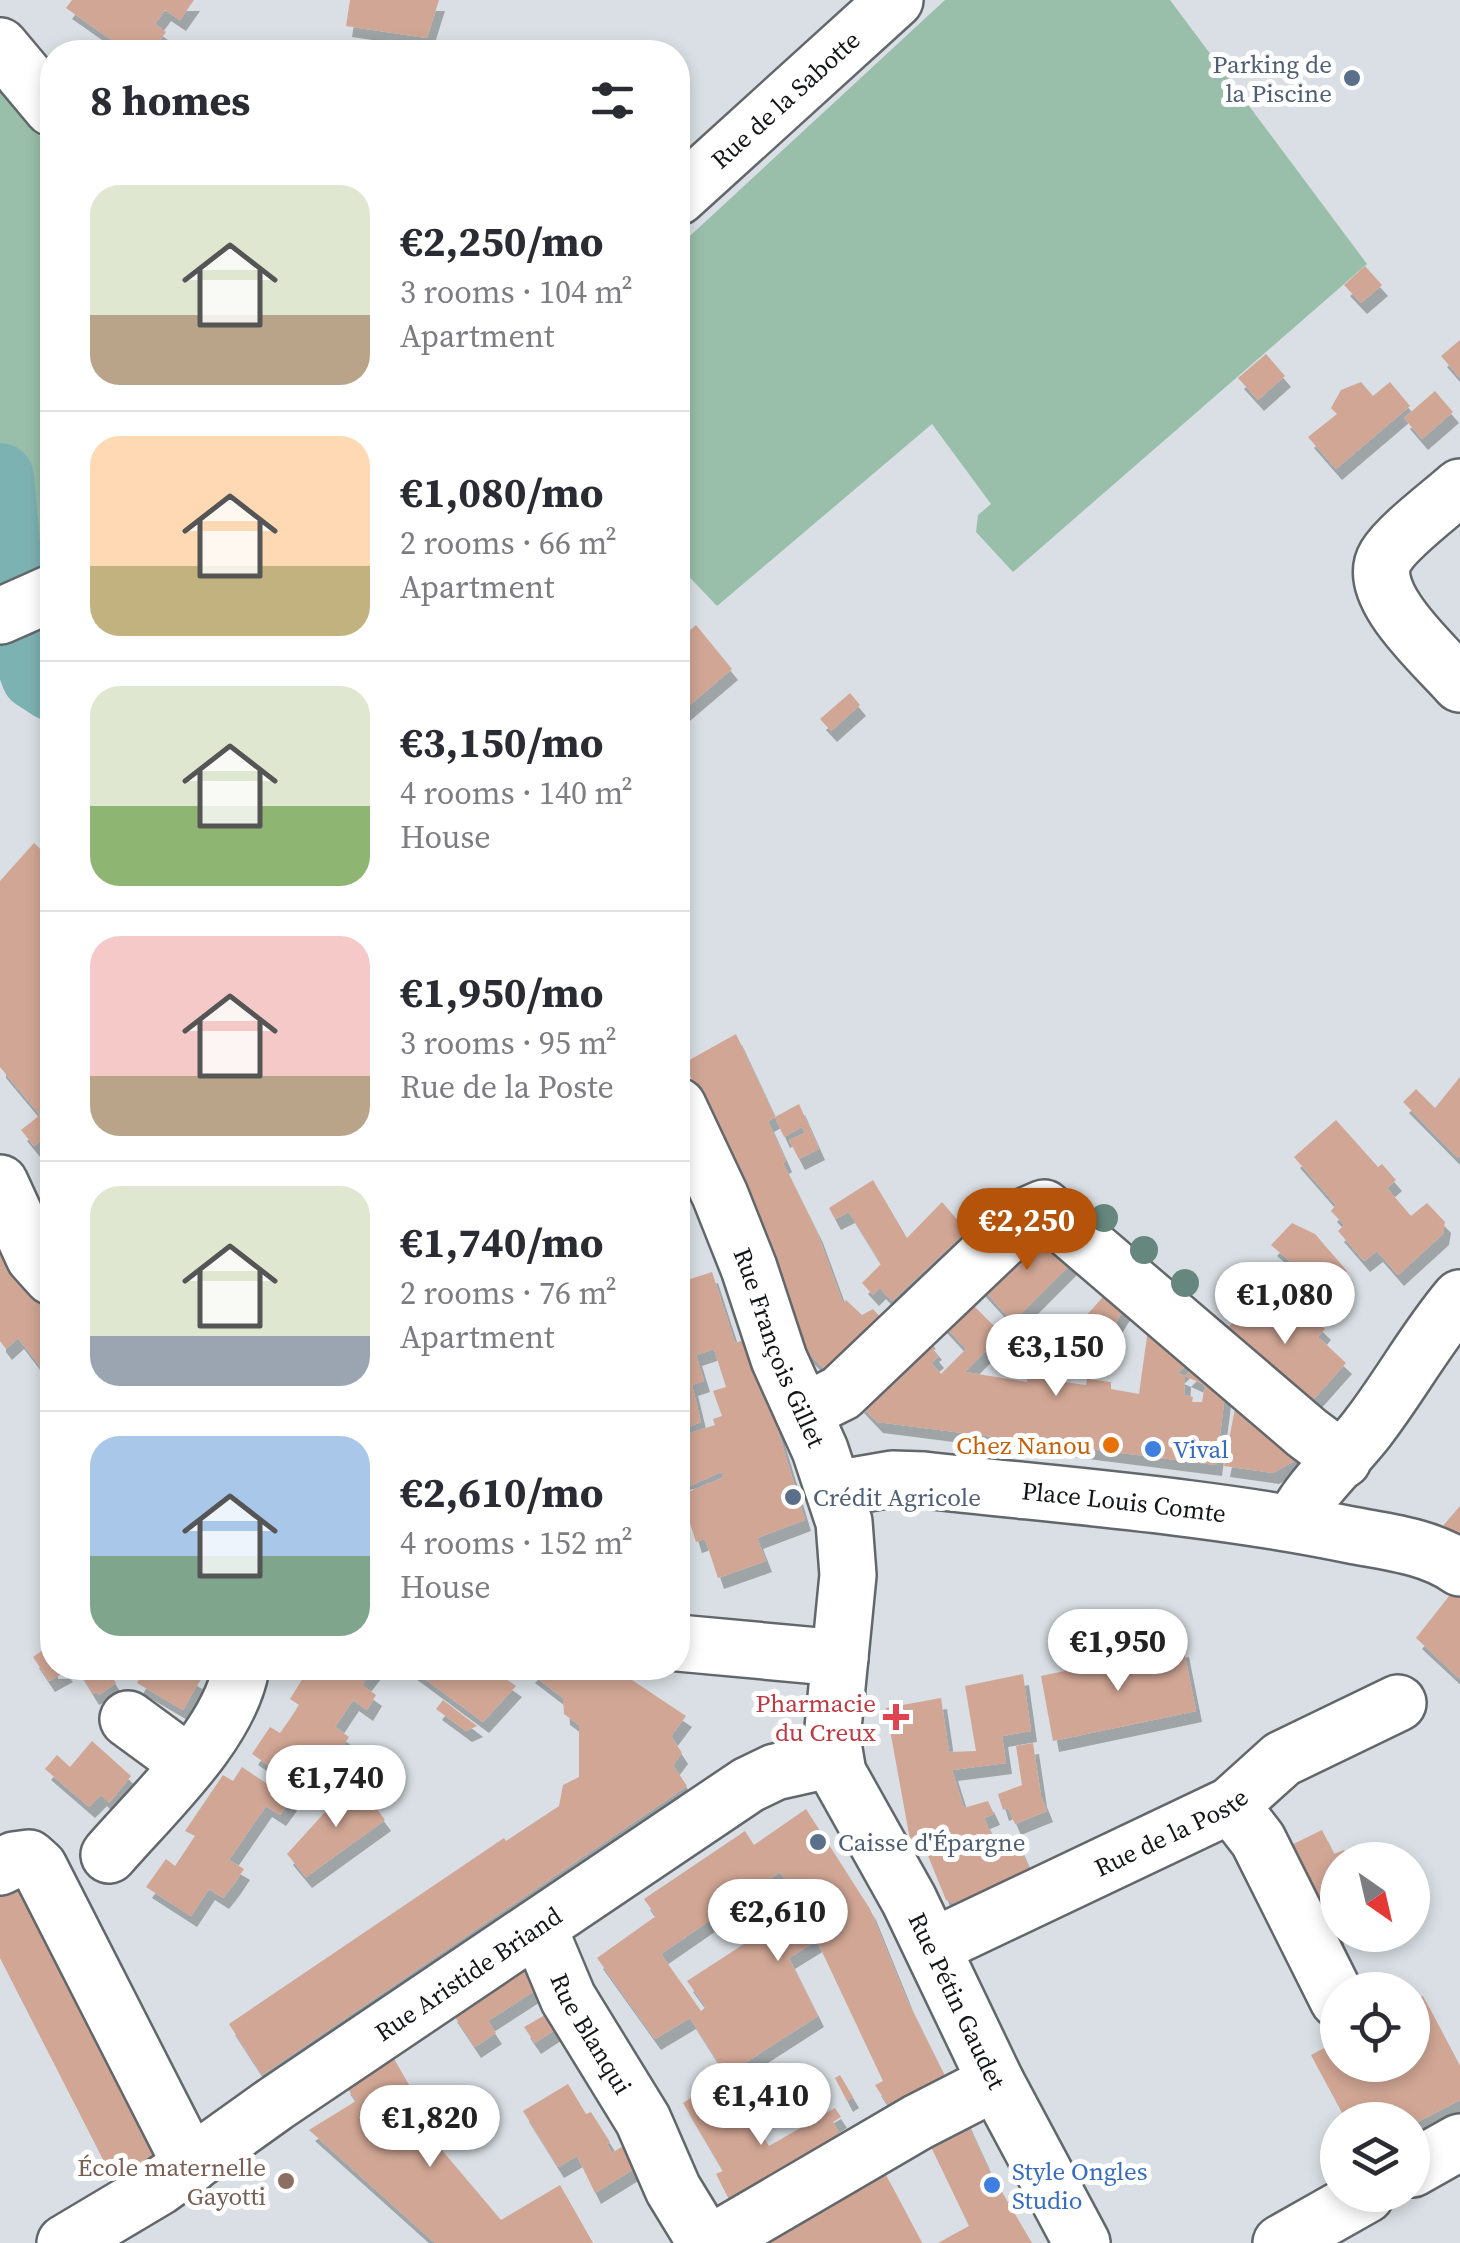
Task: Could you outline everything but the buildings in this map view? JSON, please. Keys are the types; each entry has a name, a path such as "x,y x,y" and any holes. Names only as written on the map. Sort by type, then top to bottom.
{"street":[{"name":"Rue de la Sabotte","path":"690,187 895,0"},
{"path":"0,46 40,94"},
{"path":"1460,487 1396,544 1380,572 1390,604 1460,684"},
{"path":"0,616 40,598"},
{"name":"Rue François Gillet","path":"690,1131 720,1194 779,1359 834,1489 848,1548 833,1759"},
{"path":"5,1205 40,1263"},
{"path":"803,1412 841,1393 1028,1215 1044,1208 1343,1460"},
{"path":"1294,1523 1304,1502 1384,1408 1432,1331 1460,1298"},
{"name":"Place Louis Comte","path":"834,1489 892,1479 924,1480 1294,1523 1428,1552 1460,1568"},
{"path":"690,1644 840,1658"},
{"path":"110,1855 225,1714 238,1680"},
{"name":"Rue de la Poste","path":"932,1947 1231,1804 1282,1759 1398,1704"},
{"path":"128,1719 188,1763"},
{"name":"Rue Aristide Briand","path":"64,2243 190,2165 748,1785 774,1772 833,1759"},
{"name":"Rue Pétin Gaudet","path":"833,1759 1082,2243"},
{"path":"1231,1804 1258,1840 1324,1972"},
{"path":"0,1867 29,1858 39,1867 190,2165"},
{"name":"Rue Blanqui","path":"534,1930 547,1948 568,1998 643,2120 672,2189 708,2243"},
{"path":"708,2243 918,2122 996,2082"},
{"path":"1430,2159 1460,2142"},
{"path":"1281,2243 1336,2212"}],"green space":[{"path":"945,0 1170,0 1367,264 1013,572 976,532 978,515 991,504 932,424 717,606 690,578 690,236"},
{"path":"0,88 40,136 40,575 0,592"}],"waterway":[{"path":"0,477 10,587"},
{"path":"24,646 35,676 40,679"}],"place":[{"name":"Parking de la Piscine","path":"1352,78"},
{"name":"Chez Nanou","path":"1111,1445"},
{"name":"Vival","path":"1153,1449"},
{"name":"Crédit Agricole","path":"793,1497"},
{"name":"Pharmacie du Creux","path":"896,1717"},
{"name":"Caisse d'Épargne","path":"818,1842"},
{"name":"École maternelle Gayotti","path":"286,2181"},
{"name":"Style Ongles Studio","path":"992,2185"}]}
